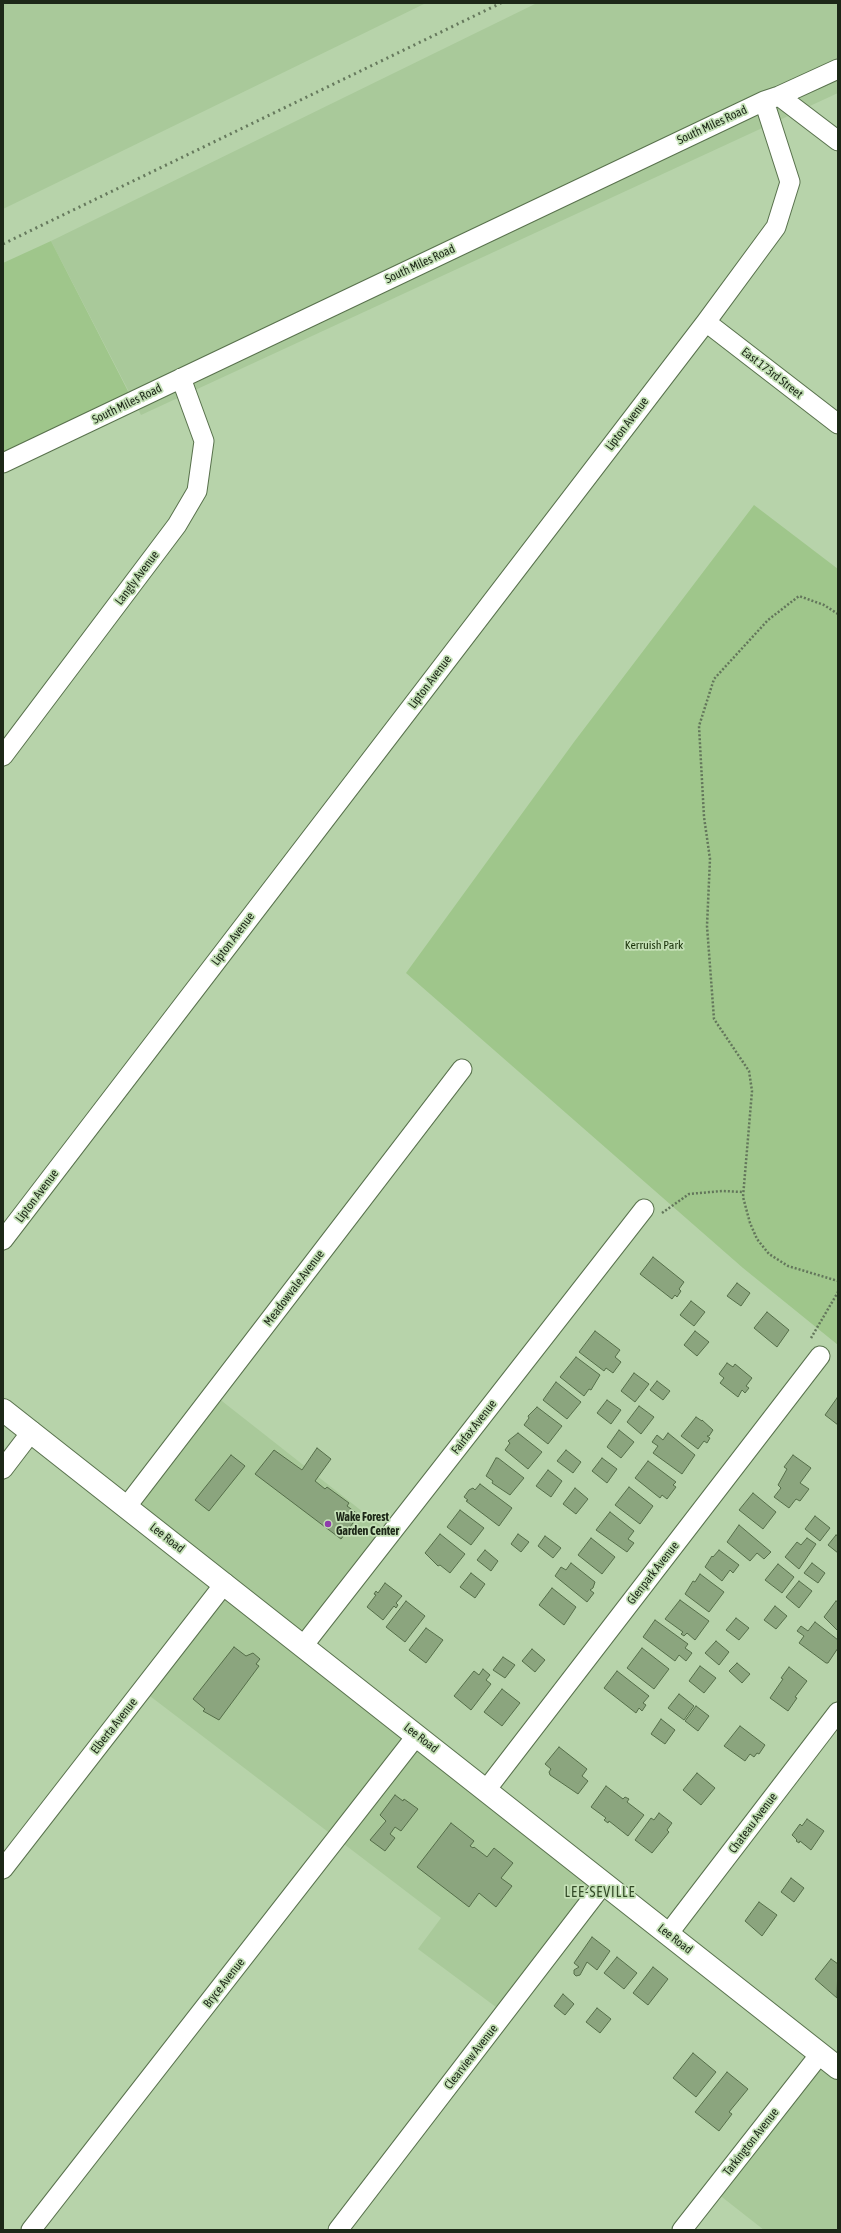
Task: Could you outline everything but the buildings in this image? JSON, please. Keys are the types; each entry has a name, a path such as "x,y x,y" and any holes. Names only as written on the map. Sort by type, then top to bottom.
{"main road":[{"name":"Lee Road","path":"3,1410 32,1431 225,1583 838,2068"}],"street":[{"name":"South Miles Road","path":"3,463 772,98 838,69"},
{"path":"772,98 838,141"},
{"name":"Lipton Avenue","path":"3,1240 706,322 776,227 790,182 772,98"},
{"name":"East 173rd Street","path":"706,322 838,424"},
{"name":"Langly Avenue","path":"3,756 177,525 197,491 204,441 181,378"},
{"name":"Meadowvale Avenue","path":"127,1506 462,1069"},
{"name":"Fairfax Avenue","path":"303,1646 650,1213"},
{"name":"Glenpark Avenue","path":"486,1790 820,1356"},
{"path":"3,1469 32,1431"},
{"name":"Elberta Avenue","path":"3,1869 225,1583"},
{"name":"Chateau Avenue","path":"668,1934 838,1712"},
{"name":"Bryce Avenue","path":"31,2230 417,1735"},
{"name":"Clearview Avenue","path":"338,2230 604,1883"},
{"name":"Tarkington Avenue","path":"682,2230 820,2054"}],"path":[{"path":"838,614 824,605 798,596 768,620 714,679 699,726 704,817 710,859 707,926 714,1019 749,1071 752,1090 744,1192 750,1223 757,1239 769,1254 788,1266 838,1281"},
{"path":"650,1213 689,1194 722,1191 744,1192"},
{"path":"811,1338 838,1292"}],"shaded area":[{"path":"3,3 426,3 3,209"},
{"path":"537,3 838,3 838,93 141,415 51,241"},
{"path":"213,1394 391,1534 303,1646 604,1883 504,2013 418,1949 441,1918 142,1690 225,1583 127,1506"},
{"path":"820,2054 838,2068 838,2230 764,2230 713,2190"}],"green space":[{"path":"51,241 133,401 3,463 3,263"},
{"name":"Kerruish Park","path":"754,505 838,569 838,1345 743,1268 406,973 574,742"}],"railway":[{"path":"3,244 501,3"}],"place":[{"name":"Wake Forest Garden Center","path":"328,1524"}],"district":[{"name":"LEE-SEVILLE","path":"600,1893"}]}
